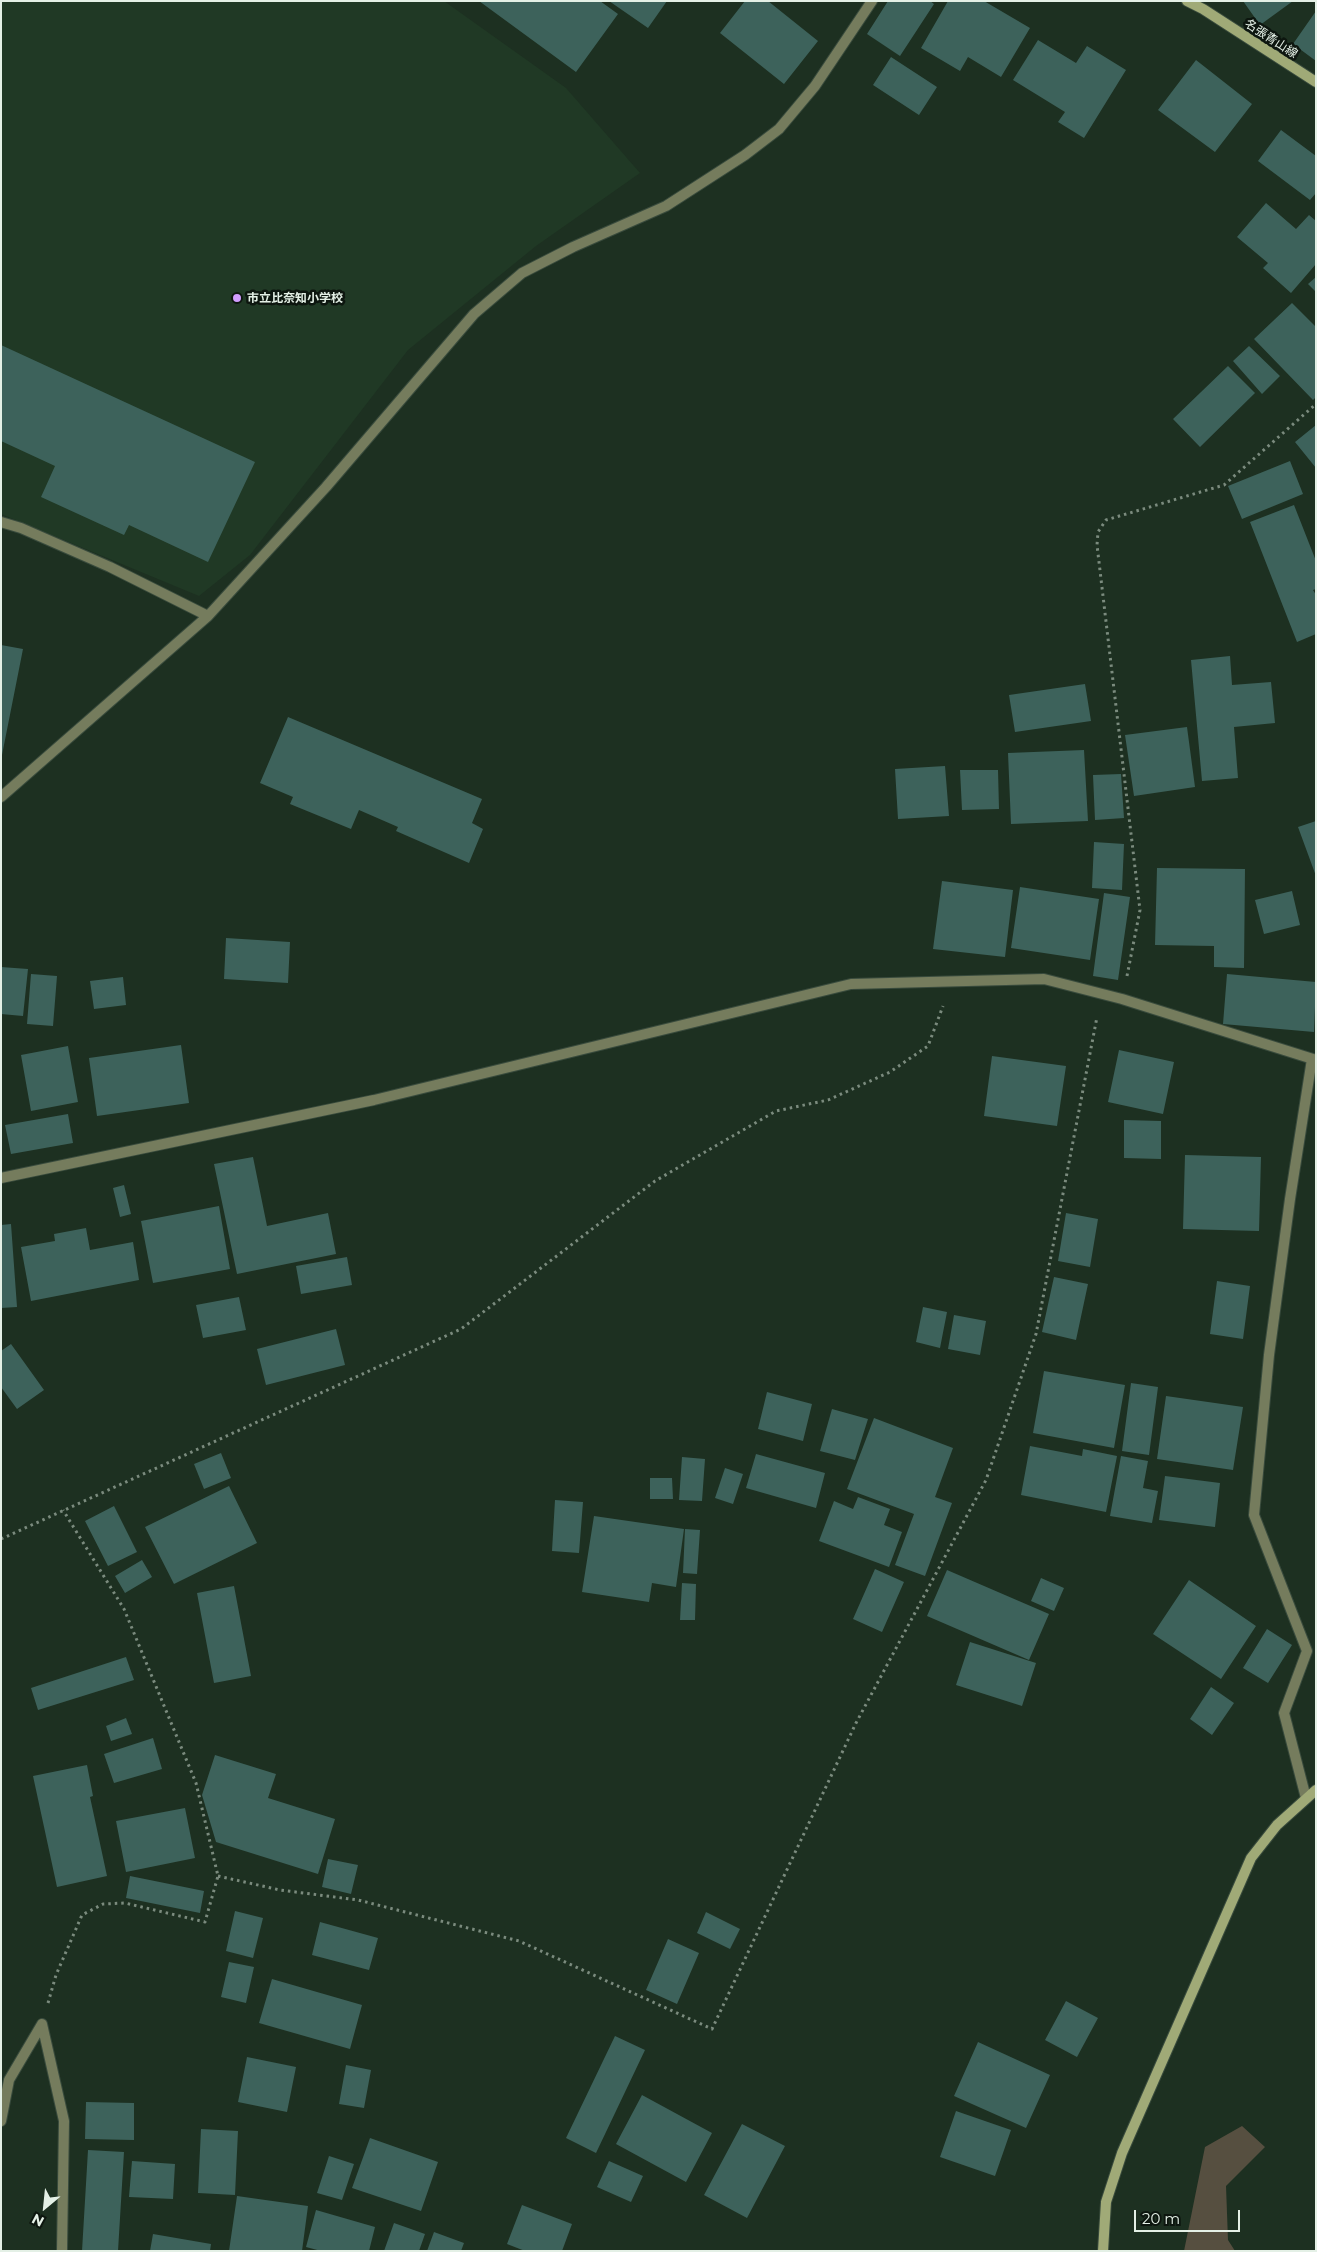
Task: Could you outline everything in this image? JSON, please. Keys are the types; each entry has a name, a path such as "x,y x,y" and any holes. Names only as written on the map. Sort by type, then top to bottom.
{"street":[{"path":"1,797 208,616 326,487 474,314 522,272 666,206 745,155 779,129 815,86 872,1"},
{"name":"名張青山線","path":"1187,1 1203,9 1316,82"},
{"path":"1,522 20,528 110,567 208,616"},
{"path":"1,1178 374,1100 851,984 1044,979 1122,999 1314,1059 1290,1199 1269,1355 1254,1515 1307,1651 1284,1713 1306,1798"},
{"path":"1103,2251 1106,2202 1122,2153 1251,1858 1277,1825 1316,1790"},
{"path":"1,2121 9,2080 42,2024"},
{"path":"42,2024 64,2121 62,2251"}],"path":[{"path":"1122,999 1140,910 1097,545 1098,532 1106,520 1224,485 1316,404"},
{"path":"1,1539 462,1329 655,1181 776,1110 828,1100 890,1072 928,1046 952,981"},
{"path":"218,1876 280,1890 358,1900 519,1941 712,2029 856,1723 986,1480 1036,1334 1101,995"},
{"path":"42,2024 56,1975 82,1915 103,1904 125,1903 205,1922 218,1876 196,1783 124,1609 64,1510"}],"shaded area":[{"name":"市立比奈知小学校","path":"1,1 444,1 566,88 640,173 536,246 408,350 250,555 199,596 1,514"},
{"path":"1242,2126 1265,2147 1226,2186 1228,2240 1235,2251 1184,2251 1205,2147"}],"building":[{"path":"479,1 600,1 618,14 576,72"},
{"path":"609,1 667,1 648,28"},
{"path":"745,1 768,1 818,41 784,84 720,33"},
{"path":"888,1 930,1 934,4 900,56 867,34"},
{"path":"948,1 984,1 1030,28 1001,77 968,57 960,71 921,48"},
{"path":"1243,1 1293,1 1260,25"},
{"path":"1316,11 1316,61 1293,44"},
{"path":"1038,40 1076,63 1087,46 1126,70 1084,138 1058,122 1065,112 1013,80"},
{"path":"891,57 937,87 919,115 873,85"},
{"path":"1196,60 1252,104 1215,152 1158,110"},
{"path":"1281,130 1316,156 1316,193 1310,200 1258,161"},
{"path":"1266,203 1296,229 1309,215 1316,221 1316,264 1291,293 1263,268 1268,263 1237,237"},
{"path":"1316,277 1316,292 1308,284"},
{"path":"1292,303 1316,327 1316,397 1313,400 1254,339"},
{"path":"1,345 255,462 208,562 129,525 124,535 41,497 55,466 1,441"},
{"path":"1249,346 1280,376 1262,394 1233,361"},
{"path":"1228,366 1255,393 1200,447 1173,419"},
{"path":"1316,425 1316,468 1295,442"},
{"path":"1290,461 1303,494 1242,519 1228,486"},
{"path":"1294,505 1316,561 1316,589 1313,590 1316,595 1316,634 1297,642 1250,522"},
{"path":"1,645 23,649 2,755 1,755"},
{"path":"1230,656 1232,685 1271,682 1275,723 1234,727 1238,778 1202,781 1191,660"},
{"path":"1085,684 1091,721 1015,732 1009,695"},
{"path":"288,717 482,799 472,823 483,829 469,863 396,831 398,827 359,810 351,829 290,804 293,797 260,783"},
{"path":"1187,727 1195,787 1134,796 1125,735"},
{"path":"1084,750 1088,821 1011,824 1008,753"},
{"path":"945,766 949,816 898,819 895,769"},
{"path":"960,770 998,770 999,809 962,810"},
{"path":"1121,774 1124,818 1095,820 1093,775"},
{"path":"1316,821 1316,876 1298,827"},
{"path":"1094,842 1124,844 1122,890 1092,888"},
{"path":"1157,868 1245,869 1244,968 1214,967 1214,946 1155,945"},
{"path":"942,881 1013,890 1005,957 933,949"},
{"path":"1020,887 1099,899 1090,960 1011,948"},
{"path":"1292,891 1300,925 1264,934 1255,900"},
{"path":"1104,893 1130,897 1118,980 1093,976"},
{"path":"226,938 290,942 288,983 224,979"},
{"path":"1,967 28,969 23,1016 1,1014"},
{"path":"31,974 57,976 53,1026 27,1024"},
{"path":"1227,974 1316,982 1314,1032 1223,1024"},
{"path":"123,977 126,1005 94,1009 90,981"},
{"path":"181,1045 189,1103 97,1116 89,1058"},
{"path":"68,1046 78,1102 31,1111 21,1055"},
{"path":"1119,1050 1174,1062 1163,1114 1108,1102"},
{"path":"992,1056 1066,1066 1057,1126 984,1116"},
{"path":"68,1114 73,1143 11,1154 5,1125"},
{"path":"1124,1120 1161,1121 1161,1159 1124,1158"},
{"path":"1185,1155 1261,1157 1259,1231 1183,1229"},
{"path":"253,1157 267,1226 328,1213 336,1254 237,1274 214,1164"},
{"path":"124,1185 131,1214 120,1217 113,1188"},
{"path":"219,1206 230,1269 153,1283 141,1221"},
{"path":"1066,1213 1098,1219 1090,1267 1058,1261"},
{"path":"11,1224 17,1307 1,1308 1,1225"},
{"path":"86,1228 90,1250 133,1242 139,1280 31,1301 21,1247 55,1241 54,1234"},
{"path":"347,1257 352,1285 301,1294 296,1266"},
{"path":"1054,1277 1088,1284 1076,1340 1042,1332"},
{"path":"1217,1281 1250,1286 1243,1339 1210,1334"},
{"path":"239,1297 246,1330 203,1338 196,1305"},
{"path":"923,1307 947,1312 940,1348 916,1342"},
{"path":"954,1315 986,1321 980,1355 948,1349"},
{"path":"336,1329 345,1365 266,1385 257,1349"},
{"path":"11,1344 44,1390 17,1409 1,1387 1,1351"},
{"path":"1044,1371 1125,1385 1114,1448 1033,1433"},
{"path":"1131,1383 1158,1387 1149,1455 1122,1451"},
{"path":"767,1392 812,1404 803,1441 758,1429"},
{"path":"1166,1396 1243,1407 1233,1470 1157,1459"},
{"path":"832,1409 868,1419 855,1460 820,1451"},
{"path":"874,1418 953,1448 935,1497 952,1503 925,1576 895,1565 914,1514 847,1489"},
{"path":"1030,1446 1082,1456 1083,1449 1117,1456 1106,1512 1021,1495"},
{"path":"221,1453 231,1478 204,1489 194,1464"},
{"path":"756,1454 825,1473 816,1508 746,1488"},
{"path":"1121,1456 1148,1461 1143,1488 1158,1491 1152,1523 1110,1516"},
{"path":"682,1457 705,1459 702,1501 679,1500"},
{"path":"725,1468 743,1474 733,1504 715,1498"},
{"path":"1165,1476 1220,1483 1215,1527 1159,1520"},
{"path":"650,1478 672,1478 673,1499 650,1499"},
{"path":"229,1486 257,1543 174,1584 145,1527"},
{"path":"858,1497 890,1509 884,1525 902,1532 889,1567 819,1541 834,1501 853,1509"},
{"path":"555,1500 583,1502 579,1553 552,1551"},
{"path":"114,1506 137,1552 108,1566 85,1521"},
{"path":"594,1516 684,1529 676,1587 652,1583 649,1602 582,1592"},
{"path":"685,1529 700,1530 697,1574 683,1573"},
{"path":"142,1560 152,1577 125,1593 115,1576"},
{"path":"875,1569 904,1582 882,1632 853,1619"},
{"path":"947,1570 1049,1614 1029,1660 927,1616"},
{"path":"1041,1578 1064,1588 1054,1611 1031,1601"},
{"path":"1189,1580 1256,1626 1221,1679 1153,1634"},
{"path":"682,1583 696,1584 695,1620 680,1620"},
{"path":"234,1586 251,1676 214,1683 197,1593"},
{"path":"1267,1629 1292,1645 1268,1683 1243,1668"},
{"path":"970,1642 1036,1663 1022,1706 956,1685"},
{"path":"126,1657 134,1680 38,1710 31,1688"},
{"path":"1211,1687 1234,1703 1212,1735 1190,1719"},
{"path":"126,1718 132,1734 111,1741 106,1726"},
{"path":"153,1738 162,1769 114,1783 104,1754"},
{"path":"215,1755 276,1774 268,1798 335,1819 318,1874 216,1842 202,1795"},
{"path":"87,1765 93,1796 90,1797 107,1876 57,1887 33,1776"},
{"path":"185,1808 195,1858 126,1872 116,1821"},
{"path":"328,1859 358,1865 351,1894 322,1887"},
{"path":"130,1876 204,1891 200,1913 126,1898"},
{"path":"235,1911 263,1918 253,1958 226,1951"},
{"path":"706,1912 740,1929 730,1949 697,1933"},
{"path":"320,1922 378,1938 369,1970 312,1955"},
{"path":"668,1939 699,1953 677,2004 646,1990"},
{"path":"229,1962 254,1967 246,2003 221,1997"},
{"path":"272,1979 362,2005 350,2049 259,2023"},
{"path":"1066,2001 1098,2018 1077,2057 1045,2040"},
{"path":"615,2036 645,2050 596,2153 566,2138"},
{"path":"978,2042 1050,2075 1026,2128 954,2096"},
{"path":"247,2057 296,2067 287,2112 238,2102"},
{"path":"346,2065 371,2070 364,2108 339,2104"},
{"path":"642,2095 712,2133 686,2182 616,2144"},
{"path":"86,2102 134,2103 134,2140 85,2139"},
{"path":"956,2111 1011,2130 995,2176 940,2157"},
{"path":"742,2124 785,2146 747,2218 704,2195"},
{"path":"201,2129 238,2131 235,2195 198,2193"},
{"path":"370,2138 438,2162 421,2211 352,2188"},
{"path":"88,2150 124,2152 118,2251 82,2251"},
{"path":"329,2156 354,2164 342,2200 317,2193"},
{"path":"132,2161 175,2164 173,2199 129,2197"},
{"path":"609,2161 643,2176 631,2202 597,2187"},
{"path":"237,2196 308,2206 302,2251 229,2251"},
{"path":"522,2205 572,2224 562,2251 525,2251 507,2244"},
{"path":"316,2210 375,2227 369,2251 321,2251 306,2247"},
{"path":"394,2223 425,2234 419,2251 384,2251"},
{"path":"434,2232 464,2243 461,2251 427,2251"},
{"path":"153,2234 211,2244 210,2251 150,2251"}],"place":[{"name":"市立比奈知小学校","path":"237,298"}]}
